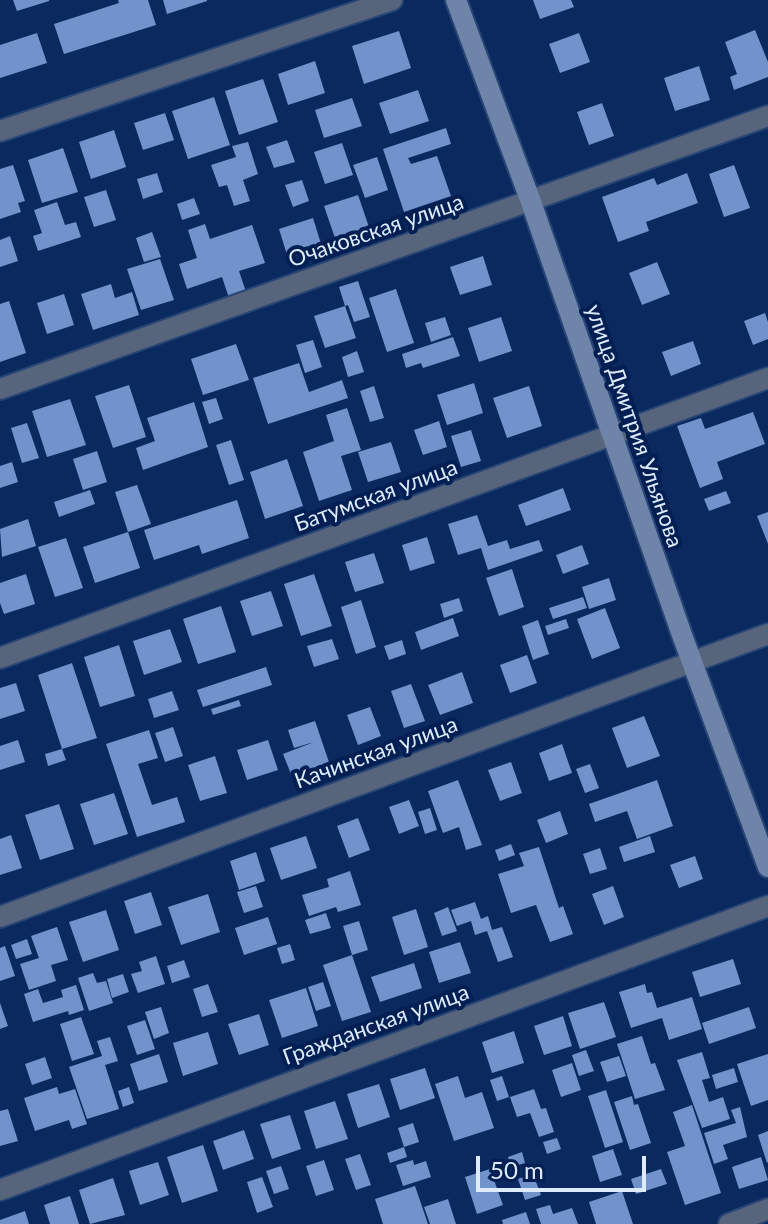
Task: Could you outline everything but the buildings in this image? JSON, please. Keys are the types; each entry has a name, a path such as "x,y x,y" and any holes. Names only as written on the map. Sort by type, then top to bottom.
{"main road":[{"name":"улица Дмитрия Ульянова","path":"456,0 531,202 691,662 768,867"}],"street":[{"path":"0,131 392,0"},
{"name":"Очаковская улица","path":"0,389 768,116"},
{"name":"Батумская улица","path":"0,658 768,378"},
{"name":"Качинская улица","path":"0,917 768,634"},
{"name":"Гражданская улица","path":"0,1190 768,906"},
{"path":"729,1224 768,1209"}]}
